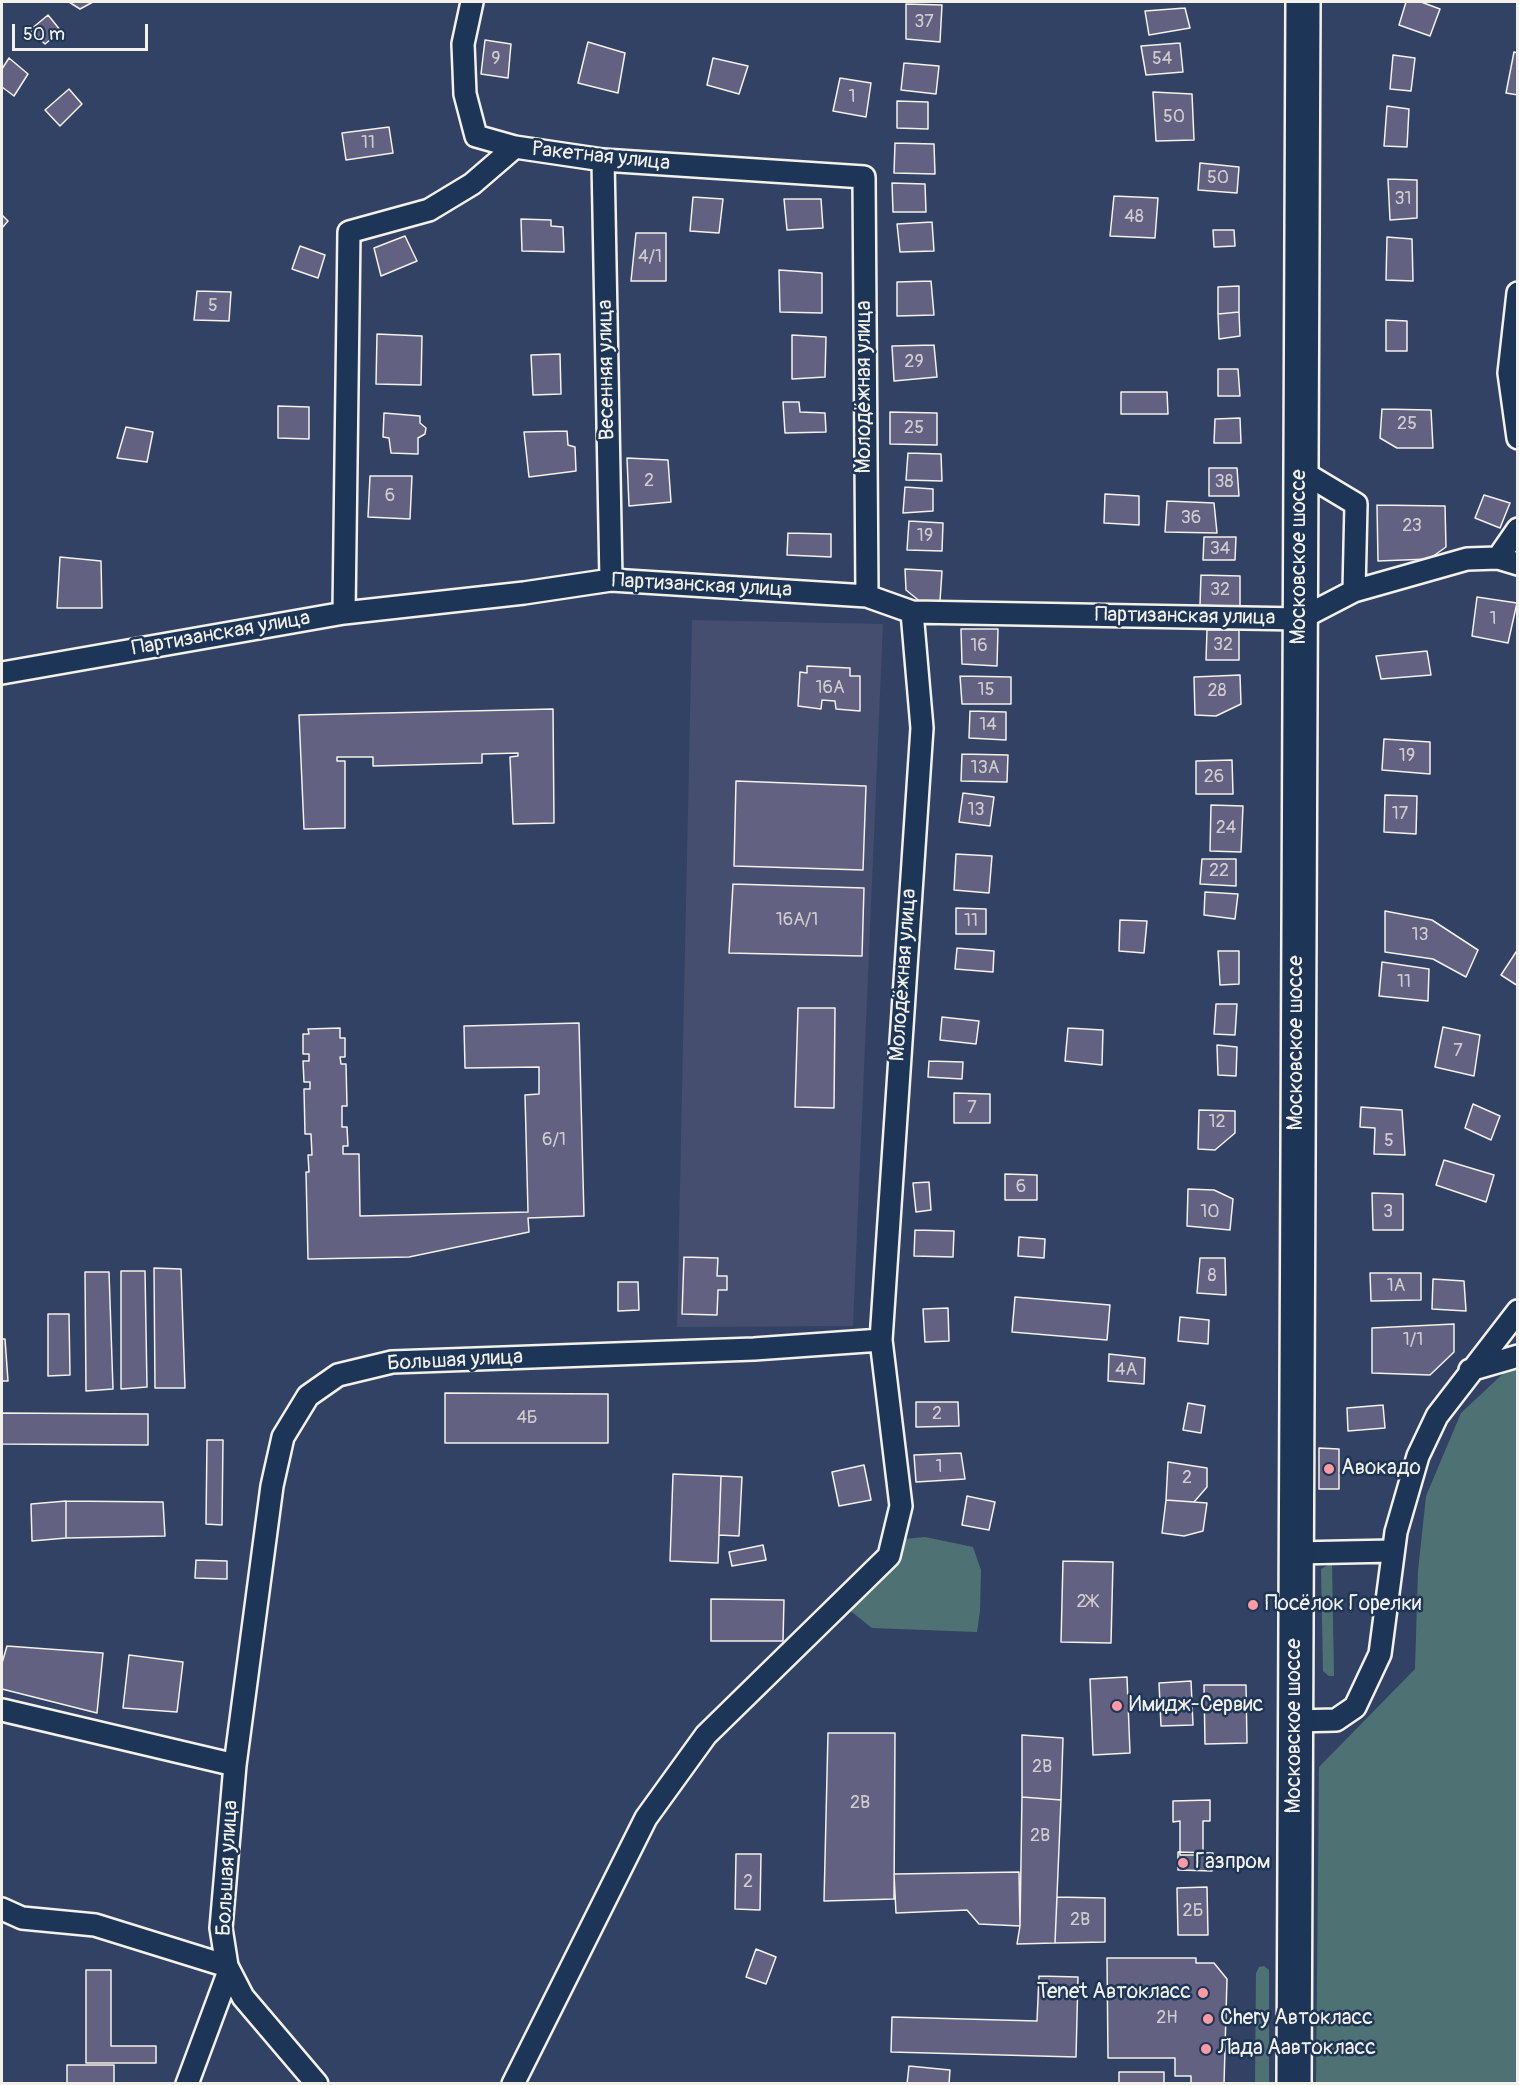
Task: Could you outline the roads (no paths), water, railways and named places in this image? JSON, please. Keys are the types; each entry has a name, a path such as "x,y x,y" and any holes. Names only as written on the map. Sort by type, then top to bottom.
{"main road":[{"name":"Московское шоссе","path":"1294,2084 1303,2"}],"street":[{"name":"Ракетная улица","path":"472,2 463,44 465,94 476,136 515,147 603,160 864,177"},
{"path":"344,613 348,232 429,210 472,184 515,147"},
{"name":"Весенняя улица","path":"603,160 611,580"},
{"name":"Молодёжная улица","path":"864,177 867,596"},
{"path":"1518,293 1509,373 1518,438"},
{"path":"1301,471 1356,504 1354,591"},
{"path":"1300,620 1354,591 1467,559 1508,561 1518,529"},
{"name":"Партизанская улица","path":"2,673 344,613 524,593 611,580 867,596 912,612 1300,620"},
{"name":"Молодёжная улица","path":"513,2084 646,1818 706,1735 889,1556 901,1506 881,1340 922,728 912,612"},
{"path":"1295,1721 1336,1720 1355,1707 1380,1654 1393,1551 1401,1510 1418,1456 1437,1416 1470,1370 1518,1311"},
{"name":"Большая улица","path":"317,2084 243,1997 228,1969 221,1928 235,1765 272,1486 283,1437 308,1396 338,1375 392,1362 754,1349 881,1340"},
{"path":"1470,1370 1518,1356"},
{"path":"1295,1553 1393,1551"},
{"path":"2,1710 235,1765"},
{"path":"2,1909 22,1918 95,1924 228,1969 187,2084"}],"place":[{"name":"Авокадо","path":"1329,1469"},
{"name":"Посёлок Горелки","path":"1253,1605"},
{"name":"Имидж-Сервис","path":"1117,1706"},
{"name":"Газпром","path":"1183,1863"},
{"name":"Tenet Автокласс","path":"1203,1993"},
{"name":"Chery Автокласс","path":"1208,2019"},
{"name":"Лада Аавтокласс","path":"1206,2049"}]}
